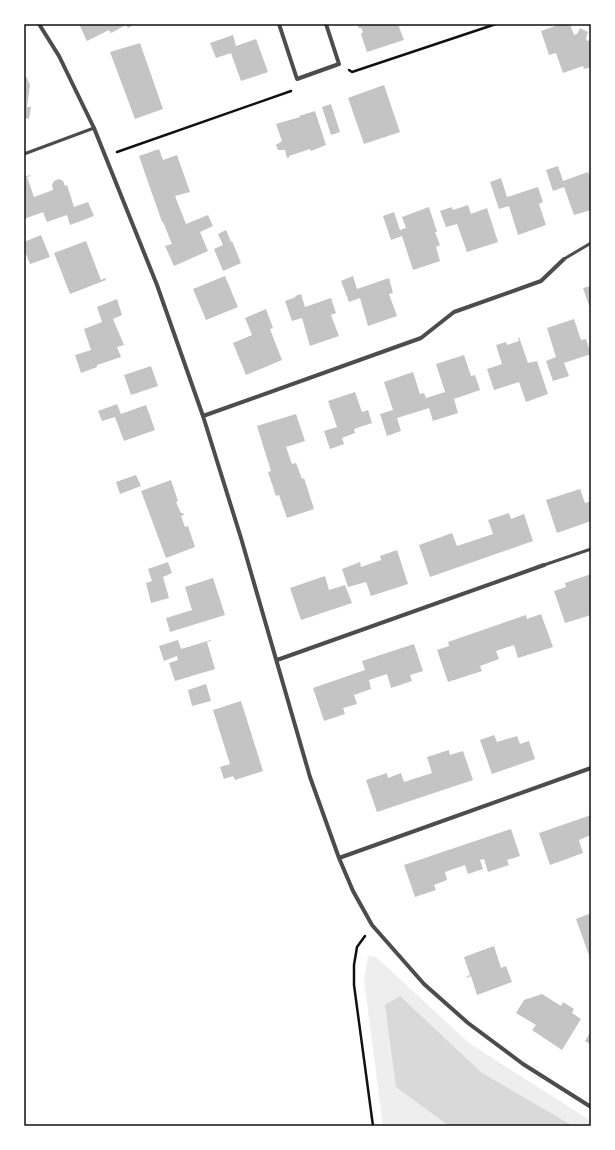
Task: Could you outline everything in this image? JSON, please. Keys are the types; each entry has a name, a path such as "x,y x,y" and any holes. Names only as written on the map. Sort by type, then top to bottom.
{"street":[{"path":"39,24 59,56 94,128 157,285 203,416 241,538 310,777 339,858 353,891 372,925 424,984 468,1023 523,1064 591,1107"},
{"path":"278,24 297,79 338,64 326,24"},
{"path":"203,416 421,338 454,312 541,281 564,259"},
{"path":"277,660 544,565"},
{"path":"339,858 591,768"}],"lane":[{"path":"24,154 94,128"},
{"path":"564,259 591,244"},
{"path":"544,565 591,549"}],"path":[{"path":"338,64 352,72 496,24"},
{"path":"105,156 294,91 297,79"},
{"path":"372,925 357,947 354,964 354,985 373,1126"}],"shaded area":[{"path":"368,956 376,957 469,1043 591,1121 591,1126 383,1126 364,980"},
{"path":"400,996 482,1073 573,1126 449,1126 396,1087 385,1005"}],"building":[{"path":"79,24 135,24 128,28 126,25 111,33 109,30 87,41"},
{"path":"357,24 398,24 404,40 367,52 361,34 363,32"},
{"path":"561,24 570,24 574,35 577,34 580,28 588,32 586,38 587,41 591,40 591,67 584,69 583,66 563,73 556,53 549,55 541,31"},
{"path":"233,35 236,46 256,39 268,72 241,81 231,53 216,58 210,43"},
{"path":"140,43 163,109 135,119 110,52"},
{"path":"24,75 30,85 27,107 31,107 29,119 25,118 25,121"},
{"path":"384,85 400,132 364,144 348,98"},
{"path":"331,104 340,132 331,135 322,107"},
{"path":"315,111 326,145 311,151 310,149 289,156 289,158 287,158 285,150 278,150 276,145 282,141 276,124"},
{"path":"159,149 163,160 177,155 190,192 175,196 186,224 208,215 213,226 200,232 208,251 174,266 165,246 172,244 162,222 139,156"},
{"path":"558,166 563,181 588,172 591,180 591,210 574,215 564,187 553,191 546,170"},
{"path":"31,176 27,177 34,197 53,190 52,185 54,181 59,179 63,181 65,186 67,185 74,207 88,202 94,216 70,225 67,215 47,222 43,212 24,219 24,177"},
{"path":"501,178 507,197 538,187 543,202 539,204 546,225 518,235 509,206 499,209 490,182"},
{"path":"468,205 471,214 487,208 498,242 467,252 457,224 446,227 440,211 452,207 453,210"},
{"path":"429,207 440,245 436,247 440,261 413,270 402,236 391,240 383,216 394,212 400,230 406,228 402,217"},
{"path":"226,230 241,263 223,271 214,249 223,245 218,234"},
{"path":"41,235 50,257 30,264 24,249 24,242"},
{"path":"86,241 101,280 105,278 106,280 70,294 54,253"},
{"path":"225,276 238,307 206,320 193,289"},
{"path":"353,276 357,289 389,278 393,293 389,294 397,316 368,326 360,298 349,302 341,281"},
{"path":"591,286 591,311 583,288"},
{"path":"301,294 305,307 331,298 336,313 331,315 339,336 310,346 302,318 292,321 285,301"},
{"path":"117,299 122,315 113,319 124,345 117,347 121,357 97,365 97,367 81,373 75,355 91,350 84,329 102,322 97,307"},
{"path":"266,309 273,328 270,329 282,360 246,375 233,343 252,335 245,318"},
{"path":"574,319 581,340 586,339 591,354 564,363 569,376 553,381 546,361 556,357 547,328"},
{"path":"519,337 528,363 537,361 548,394 526,402 519,382 494,390 487,369 502,364 496,345 506,342 507,345 519,341"},
{"path":"464,355 471,376 475,375 480,390 454,399 458,413 433,421 429,408 397,418 401,431 387,436 380,414 393,410 384,382 413,372 420,394 424,393 426,398 445,392 436,364"},
{"path":"151,366 158,386 131,395 124,375"},
{"path":"355,392 362,412 368,410 372,423 354,429 355,433 342,438 344,444 330,449 324,431 337,427 328,401"},
{"path":"117,404 121,414 146,405 155,430 124,441 115,417 102,421 98,411"},
{"path":"296,414 305,441 286,447 292,464 296,463 302,479 304,478 314,509 287,518 279,495 276,496 268,472 271,471 257,426"},
{"path":"136,475 141,486 120,494 116,482"},
{"path":"171,480 178,501 176,502 181,513 184,515 181,516 185,527 188,526 195,547 166,558 141,491"},
{"path":"580,489 585,503 591,501 591,521 557,533 546,500"},
{"path":"509,513 511,519 524,514 533,541 430,577 419,545 452,533 457,546 493,534 488,520"},
{"path":"397,550 408,584 371,596 366,582 348,587 342,569 360,562 361,567 381,560 380,556"},
{"path":"168,562 172,573 163,577 169,598 151,603 146,583 152,581 148,569"},
{"path":"591,574 591,615 565,623 554,591 566,587 565,583"},
{"path":"325,576 329,590 345,585 352,603 301,620 290,588"},
{"path":"213,578 225,615 170,632 166,618 192,610 185,587"},
{"path":"541,614 553,647 518,658 514,645 496,651 499,659 480,666 482,671 448,682 437,650 449,646 448,642 526,615 527,619"},
{"path":"178,640 181,649 211,640 207,642 215,669 175,681 169,663 178,660 177,656 164,661 159,646"},
{"path":"414,644 423,671 410,675 412,681 391,688 387,674 369,680 371,689 354,695 357,704 343,708 345,714 324,721 313,688 365,670 362,661"},
{"path":"206,684 211,701 192,706 188,690"},
{"path":"241,701 263,771 235,780 233,776 224,779 220,767 230,764 213,710"},
{"path":"494,735 497,742 517,736 520,744 529,741 535,759 492,774 480,740"},
{"path":"449,750 450,755 463,751 473,780 377,812 366,780 387,773 388,778 401,773 404,782 432,773 427,757"},
{"path":"591,815 591,835 579,840 583,853 550,865 539,833"},
{"path":"511,829 520,856 507,860 509,865 488,872 484,859 480,860 483,869 468,874 465,865 445,872 447,880 434,885 436,890 415,897 404,865"},
{"path":"591,913 591,961 576,919"},
{"path":"494,946 501,968 506,966 512,982 477,995 471,976 466,978 470,975 464,957"},
{"path":"542,994 561,1006 563,1002 574,1009 572,1013 581,1019 562,1050 532,1030 536,1025 516,1013 524,1000"},
{"path":"591,1031 591,1045 585,1041"}]}
